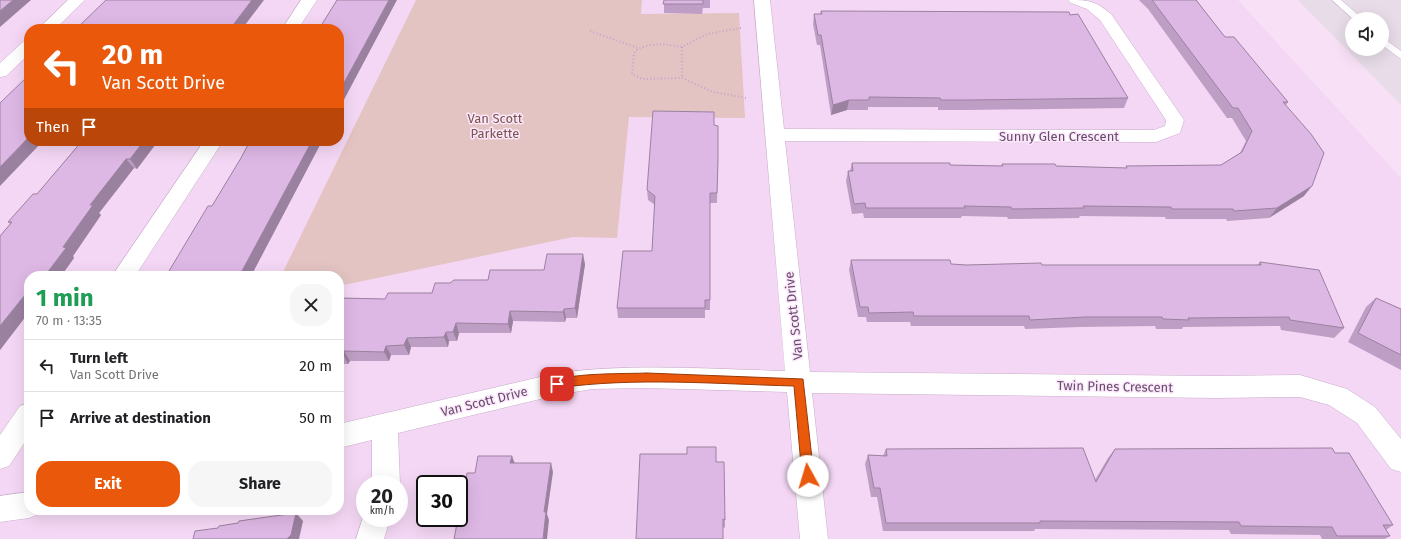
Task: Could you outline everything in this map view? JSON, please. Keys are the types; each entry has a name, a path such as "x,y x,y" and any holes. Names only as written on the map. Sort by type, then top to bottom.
{"street":[{"path":"51,24 77,0"},
{"path":"293,24 309,0"},
{"name":"Van Scott Drive","path":"344,435 557,384 592,379 646,378 799,382 762,0"},
{"name":"Sunny Glen Crescent","path":"775,135 1156,136 1173,129 1175,120 1106,17 1092,6 1076,0"},
{"path":"0,72 24,50"},
{"path":"126,271 211,146"},
{"path":"799,382 814,539"},
{"name":"Twin Pines Crescent","path":"799,382 1216,387 1300,386 1338,397 1366,415 1401,460"},
{"path":"0,457 24,421"},
{"path":"385,425 386,475"},
{"path":"0,509 24,506"},
{"path":"370,539 373,527"}],"lane":[{"path":"1336,0 1350,12"},
{"path":"1389,46 1401,56"}],"path":[{"path":"742,28 707,34 682,47 674,45 643,45 634,53 632,74 642,80 682,78 714,92 736,98 746,98"},
{"path":"590,31 638,48"},
{"path":"682,47 682,78"}],"shaded area":[{"path":"0,0 1238,0 1401,178 1401,539 0,539"},
{"path":"1298,0 1401,0 1401,105 1353,56 1389,56 1389,12 1345,12 1345,48"}],"green space":[{"name":"Van Scott Parkette","path":"416,0 642,0 641,14 739,13 745,118 629,117 617,238 573,237 344,285 344,271 283,271"}],"building":[{"path":"0,0 13,0 0,11"},
{"path":"106,0 252,0 234,24 81,24"},
{"path":"337,0 389,0 344,83 344,24 322,24"},
{"path":"664,0 703,0 703,4 663,4"},
{"path":"1152,0 1196,0 1225,37 1234,37 1288,102 1283,102 1311,134 1324,153 1312,186 1277,208 1234,211 1233,209 1172,209 1171,207 1083,206 1084,208 1012,209 1011,207 964,206 965,208 866,208 865,203 854,204 848,171 853,171 852,163 950,163 950,165 1003,166 1002,164 1055,164 1056,166 1127,168 1126,166 1221,165 1242,152 1252,131 1238,108 1233,108"},
{"path":"821,11 1069,12 1070,15 1078,14 1128,98 941,100 940,98 869,97 869,100 849,100 833,105 821,35 818,35 814,14 822,14"},
{"path":"24,80 24,142 0,167 0,103"},
{"path":"653,111 714,112 714,125 718,126 717,193 710,193 710,300 705,300 705,308 617,308 623,251 652,251 655,196 647,190"},
{"path":"78,146 140,146 130,159 126,159 90,205 93,205 63,247 66,248 49,271 24,271 24,296 0,326 0,236 12,222 8,222 33,194 37,194"},
{"path":"247,146 309,146 242,271 169,271 208,206 212,206"},
{"path":"547,254 583,254 575,308 564,309 563,312 510,311 508,324 456,323 453,332 446,332 444,337 407,338 404,345 386,346 384,352 344,351 344,298 385,299 388,293 432,293 435,283 450,283 454,280 488,280 490,270 544,270"},
{"path":"851,260 950,260 951,264 966,265 1041,263 1042,265 1261,265 1260,262 1319,270 1344,328 1290,320 1289,317 1188,318 1189,320 1163,319 1162,317 1085,317 1030,320 1029,316 914,316 913,312 869,313 868,307 860,307"},
{"path":"1376,298 1401,309 1401,355 1358,333"},
{"path":"687,447 716,447 716,462 724,462 725,520 723,519 723,539 636,539 640,454 687,454"},
{"path":"1083,448 1096,482 1115,449 1332,448 1335,453 1349,453 1393,525 1383,525 1390,536 1337,536 1332,527 1241,526 1239,522 1040,521 1040,523 886,523 880,488 874,488 868,455 887,456 886,449"},
{"path":"478,456 512,456 510,463 551,463 544,512 546,512 543,539 454,539 456,527 468,527 468,475 467,475 467,473 475,473"},
{"path":"282,515 296,515 291,535 287,539 193,539 195,531 218,528 219,526 238,523 239,521"}],"route":[{"path":"557,384 592,379 646,378 799,382 808,476"}]}
